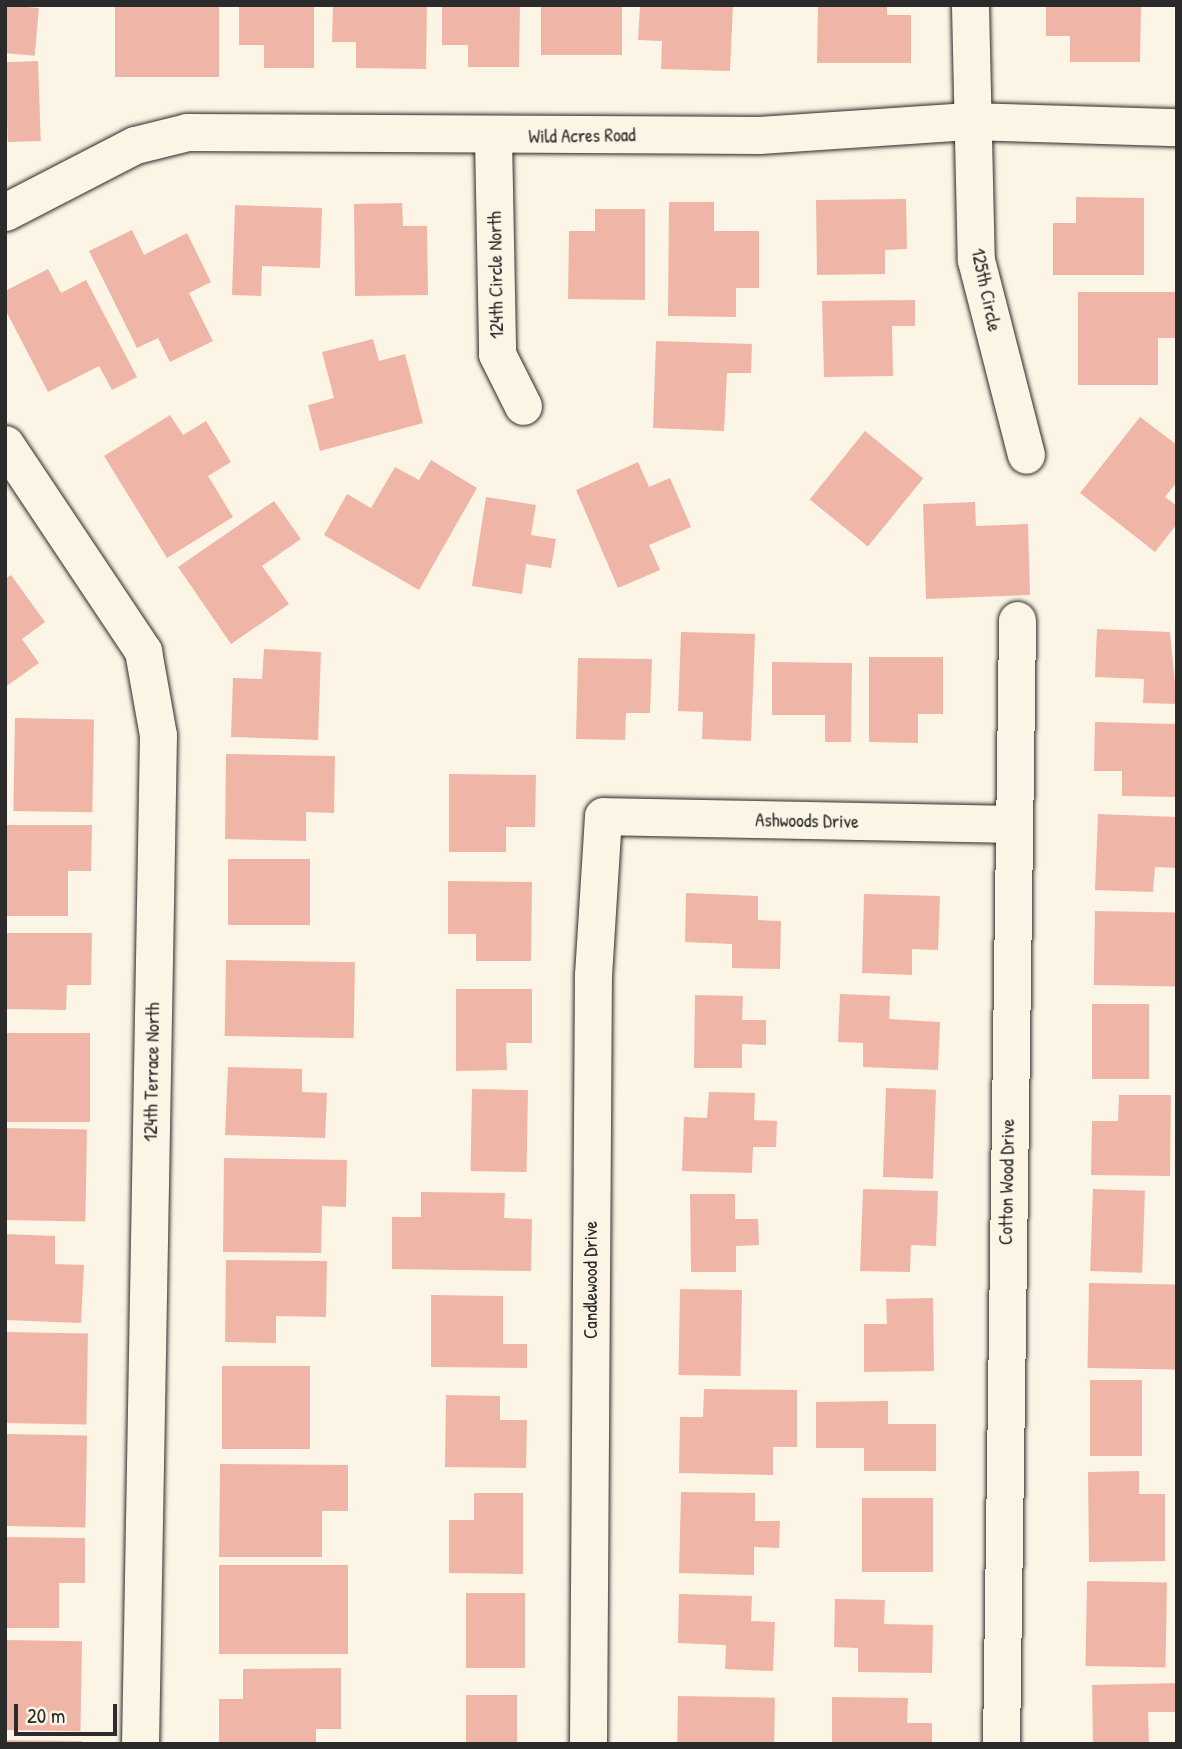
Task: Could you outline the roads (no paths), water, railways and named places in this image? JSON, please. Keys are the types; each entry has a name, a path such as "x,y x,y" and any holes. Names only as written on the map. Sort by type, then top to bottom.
{"street":[{"name":"125th Circle","path":"971,5 970,121 976,260 1026,455"},
{"name":"Wild Acres Road","path":"5,212 135,145 187,132 493,137 759,135 970,121 1177,127"},
{"name":"124th Circle North","path":"493,137 497,354 523,406"},
{"name":"124th Terrace North","path":"5,444 144,651 158,734 140,1744"},
{"name":"Cotton Wood Drive","path":"1001,1744 1011,824 1017,620"},
{"name":"Ashwoods Drive","path":"603,816 1011,824"},
{"name":"Candlewood Drive","path":"588,1744 593,975 603,816"}]}
